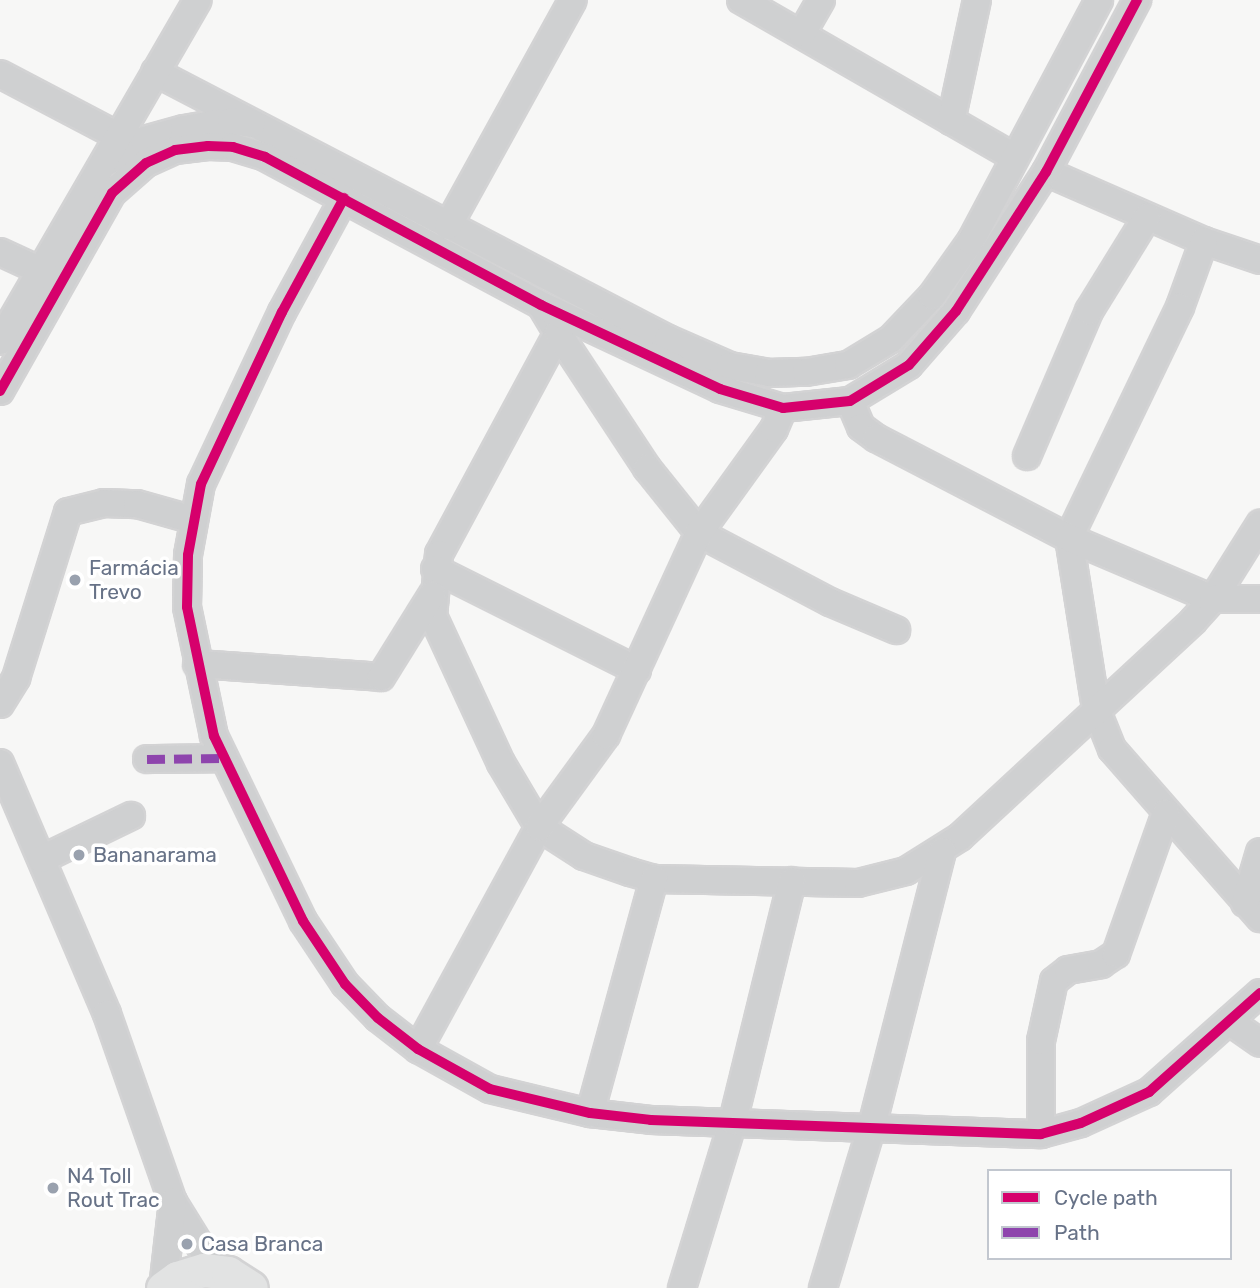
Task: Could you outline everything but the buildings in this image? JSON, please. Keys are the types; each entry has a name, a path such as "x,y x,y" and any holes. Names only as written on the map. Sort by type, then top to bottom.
{"main road":[{"path":"163,1288 193,1271 242,1281"}],"street":[{"path":"448,226 572,0"},
{"path":"741,0 1012,156"},
{"path":"802,33 821,0"},
{"path":"951,121 978,0"},
{"path":"155,72 268,127 448,226 730,366 768,373 806,372 848,365 891,339 932,296 971,241 1012,156 1099,0"},
{"path":"0,391 112,193 146,163 175,150 233,147 265,157 541,305 669,367 783,408 850,401 909,365 956,312 1046,172 1137,0"},
{"path":"0,341 39,271 106,163 194,2"},
{"path":"0,74 120,137"},
{"path":"106,163 144,140 184,129 231,121 268,127"},
{"path":"1046,172 1204,241 1260,260"},
{"path":"344,198 216,444 201,484 194,520 187,607 214,736 303,921 345,984 418,1049 490,1089 590,1114 1041,1134 1081,1123 1149,1092 1260,993"},
{"path":"1027,456 1089,311 1147,217"},
{"path":"1204,241 1180,307 1069,538 1096,709 1112,750 1253,910"},
{"path":"0,252 39,271"},
{"path":"541,305 647,468 699,533 830,602 896,630"},
{"path":"558,333 439,554 432,595 440,638 501,763 539,827 584,856 654,879 858,883 906,872 942,850 1213,599 1260,524"},
{"path":"850,401 861,427 876,438 1069,538 1213,599 1260,599"},
{"path":"418,1049 539,827 607,735 699,533 774,429 783,408"},
{"path":"0,704 16,678 68,512 104,503 137,504 194,520"},
{"path":"435,569 637,670"},
{"path":"197,664 381,677 432,595"},
{"path":"1065,738 1112,750"},
{"path":"148,759 224,758"},
{"path":"0,763 107,1014 173,1202 242,1281"},
{"path":"1041,1134 1042,1029 1054,981 1068,970 1101,964 1116,954 1166,813"},
{"path":"42,859 131,816"},
{"path":"823,1288 872,1126 942,850"},
{"path":"1253,910 1260,852"},
{"path":"590,1114 654,879"},
{"path":"682,1288 733,1121 792,881"},
{"path":"1228,1021 1260,1043"},
{"path":"163,1288 173,1202"}],"marked path":[{"path":"147,759 224,758"}],"cycle path":[{"path":"0,391 112,193 146,163 175,150 208,146 233,147 265,157 541,305 720,389 783,408 850,401 909,365 956,311 1046,172 1137,0"},
{"path":"344,198 282,312 201,484 188,555 187,607 214,736 303,921 345,984 378,1018 418,1049 490,1089 590,1113 651,1120 1041,1134 1081,1123 1149,1092 1260,993"}],"place":[{"name":"Farmácia Trevo","path":"75,580"},
{"name":"Bananarama","path":"79,855"},
{"name":"N4 Toll Rout Trac","path":"53,1188"},
{"name":"Casa Branca","path":"187,1244"}]}
